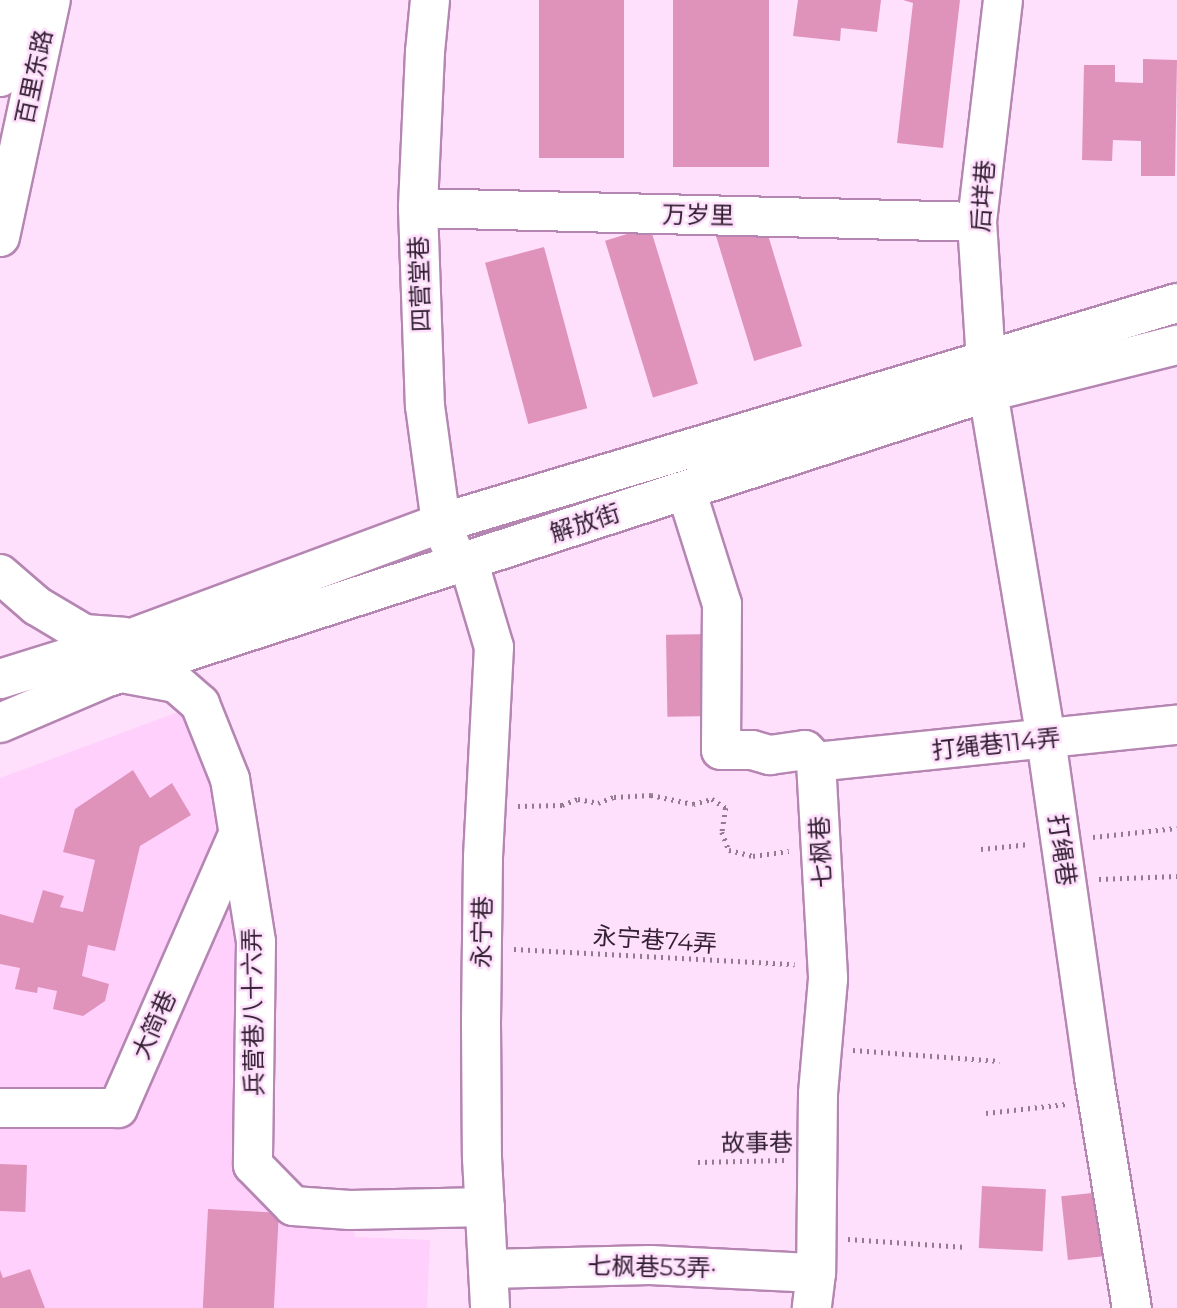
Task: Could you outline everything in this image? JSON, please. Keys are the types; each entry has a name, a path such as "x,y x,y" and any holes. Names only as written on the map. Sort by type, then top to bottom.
{"main road":[{"path":"0,77 16,0"},
{"name":"百里东路","path":"0,237 51,0"},
{"name":"四营堂巷","path":"430,0 418,208 425,407 441,523 463,562"},
{"name":"后垟巷","path":"988,375 978,222 1003,0"},
{"name":"万岁里","path":"418,208 978,222"},
{"name":"解放街","path":"0,679 127,655 463,562 686,490 1177,303"},
{"name":"解放街","path":"0,723 127,655 441,523 988,375 1177,345"},
{"name":"打绳巷","path":"988,375 1132,1308"},
{"path":"686,490 722,604 721,750 752,750 769,755 805,750 816,762"},
{"name":"永宁巷","path":"463,562 494,647 481,947 485,1207 490,1308"},
{"name":"兵营巷八十六弄","path":"0,574 37,606 176,683 200,704 230,779 256,942 253,1166 293,1206 350,1210 485,1207"},
{"name":"打绳巷114弄","path":"816,762 1177,724"},
{"name":"七枫巷","path":"814,1272 821,1048 828,965 816,762"},
{"name":"大简巷","path":"0,1108 118,1108 239,835"},
{"name":"七枫巷53弄·","path":"488,1269 650,1265 814,1272"}],"path":[{"path":"485,812 517,806 562,805 578,799 598,803 614,797 651,795 693,804 712,799 726,808 722,832 729,850 753,856 821,847"},
{"path":"981,849 1177,828"},
{"path":"1066,880 1177,876"},
{"name":"永宁巷74弄","path":"481,947 828,965"},
{"path":"821,1048 1000,1061"},
{"path":"986,1112 1098,1101"},
{"name":"故事巷","path":"698,1162 817,1160"},
{"path":"814,1272 966,1247"}],"shaded area":[{"path":"200,704 230,779 253,1165 350,1210 355,1237 430,1240 427,1308 0,1308 0,778"}],"building":[{"path":"539,0 624,0 624,158 539,158"},
{"path":"673,0 769,0 769,167 673,167"},
{"path":"798,0 881,0 877,32 841,28 840,41 793,36"},
{"path":"903,0 960,0 943,148 897,143 913,3"},
{"path":"1143,59 1177,60 1175,176 1141,176 1141,141 1113,140 1112,161 1082,160 1084,65 1115,65 1115,82 1143,83"},
{"path":"764,222 802,346 754,361 716,237"},
{"path":"650,227 698,384 653,398 605,241"},
{"path":"544,247 587,408 528,424 485,263"},
{"path":"714,634 715,716 667,717 666,635"},
{"path":"133,770 150,798 172,783 191,815 140,846 115,951 88,945 82,976 109,984 105,1001 83,1016 53,1009 57,991 38,987 37,993 15,989 20,968 0,964 0,914 33,923 43,890 64,896 60,907 83,912 95,860 63,852 75,809"},
{"path":"0,1164 27,1165 25,1212 0,1211"},
{"path":"982,1186 1046,1189 1043,1251 979,1248"},
{"path":"1102,1192 1109,1256 1068,1260 1061,1196"},
{"path":"208,1209 279,1213 274,1308 203,1308"},
{"path":"30,1269 45,1308 0,1308 0,1270 3,1278"}]}
